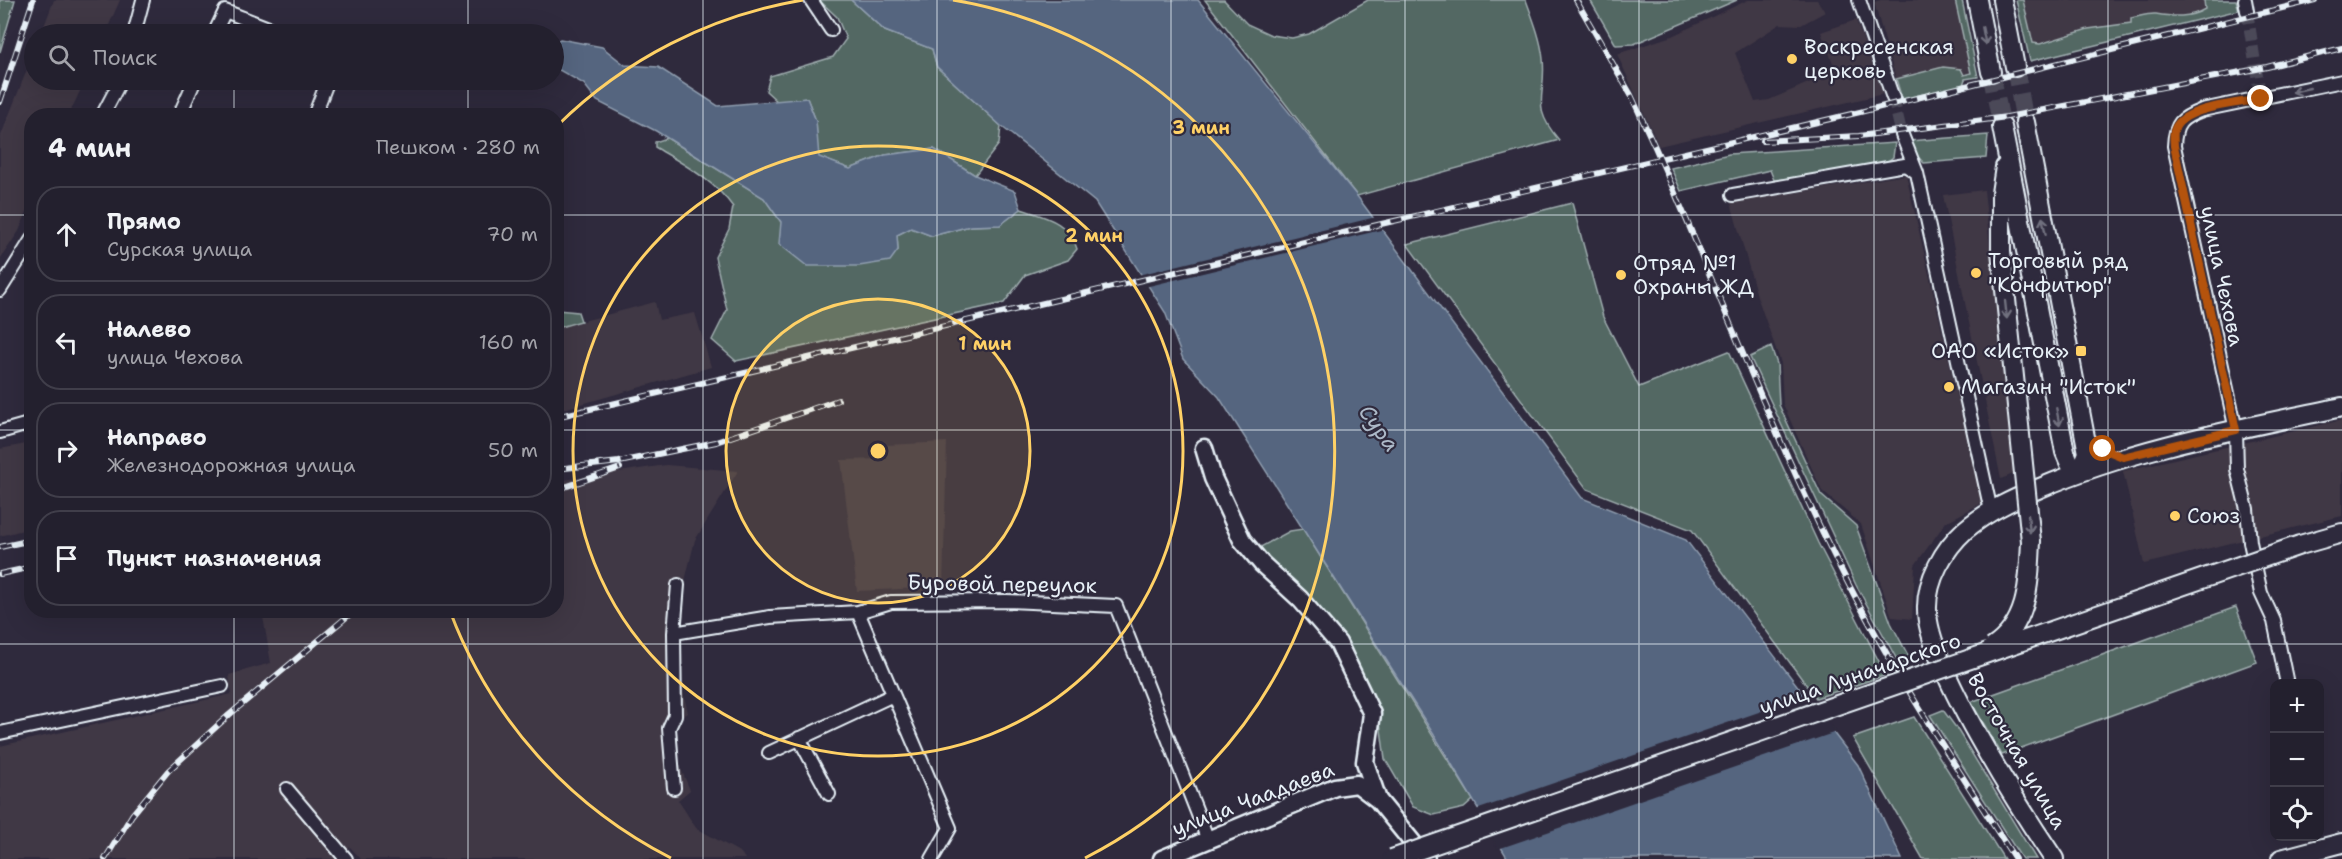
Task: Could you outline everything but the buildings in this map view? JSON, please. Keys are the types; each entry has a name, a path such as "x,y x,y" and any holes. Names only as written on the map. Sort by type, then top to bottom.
{"main road":[{"path":"1977,0 1991,72"},
{"path":"2002,0 2015,67"},
{"path":"2002,127 2065,452 2070,464 2081,470 2088,453 2025,122"},
{"path":"1980,656 2005,640 2021,615 2029,588 2031,542 2001,251 2001,193 2007,154"},
{"name":"Восточная улица","path":"2054,859 1965,711 1935,647 1927,610 1932,583 1946,550 1965,529 1991,511 2081,470 2123,457 2342,407"},
{"path":"2082,428 2089,438 2103,449 2123,457"},
{"path":"2054,482 2063,468 2065,452"},
{"name":"улица Луначарского","path":"1392,859 2342,532"},
{"path":"2281,859 2321,843 2342,843"}],"street":[{"path":"137,24 144,0"},
{"path":"811,0 831,30"},
{"path":"1859,0 1893,98"},
{"path":"219,24 225,11 258,24"},
{"name":"улица Чехова","path":"2286,679 2274,621 2261,593 2252,552 2247,509 2237,469 2236,430 2174,146 2174,130 2186,116 2202,110 2260,94 2342,81"},
{"path":"106,108 116,90"},
{"path":"183,108 191,90"},
{"path":"317,108 324,90"},
{"path":"1902,135 1917,173 1991,511"},
{"path":"1733,195 1905,165 1917,173"},
{"path":"0,290 24,252"},
{"path":"0,432 24,425"},
{"path":"1203,448 1213,478 1242,540 1262,564 1300,599 1338,643 1372,714 1365,762 1378,800 1426,859"},
{"path":"674,788 669,728 675,715 674,633 678,585"},
{"name":"Буровой переулок","path":"674,633 770,617 858,612 891,602 1007,601 1116,606 1208,840"},
{"path":"858,612 950,828 932,859"},
{"path":"0,733 222,686"},
{"path":"769,753 893,696"},
{"path":"800,738 829,794"},
{"name":"улица Чаадаева","path":"1162,859 1335,787 1357,784 1378,800"},
{"path":"287,789 346,859"}],"shaded area":[{"path":"54,0 120,0 109,24 45,24"},
{"path":"1748,0 1817,0 1825,12 1801,25 1780,24 1735,53 1755,102 1769,100 1836,71 1821,32 1856,20 1883,94 1659,146 1617,54 1672,36"},
{"path":"1881,0 1955,0 1971,74 1964,75 1943,67 1896,79 1874,2"},
{"path":"2023,0 2204,0 2205,9 2194,15 2163,17 2155,14 2131,18 2132,23 2088,29 2040,44 2033,43"},
{"path":"24,77 24,90 80,90 72,108 24,108 24,219 19,231 0,259 0,138"},
{"path":"1906,175 1982,503 1946,522 1915,565 1912,619 1892,617 1861,524 1822,491 1783,404 1781,363 1757,296 1731,203"},
{"name":"Торговый ряд \"Конфитюр\"","path":"1984,190 2013,474 2001,479 1943,195"},
{"path":"655,302 659,320 695,313 711,367 564,409 564,326"},
{"path":"2342,420 2342,516 2144,564 2123,471"},
{"path":"947,442 943,587 857,591 841,460 887,459 886,445"},
{"path":"24,444 24,530 0,536 0,449"},
{"path":"666,465 738,471 695,540 682,593 677,667 688,713 671,721 678,762 690,790 678,800 696,828 741,853 745,859 361,859 350,847 339,859 0,859 0,746 232,694 229,675 271,663 263,618 564,618 564,480"}],"green space":[{"path":"0,0 15,0 0,52"},
{"path":"819,0 851,0 885,31 932,49 937,67 1001,126 999,144 975,175 934,149 885,155 850,169 818,157 816,121 807,98 778,102 766,91 770,76 833,57 846,39 837,17"},
{"path":"1205,0 1224,0 1247,24 1271,35 1292,38 1309,34 1368,0 1526,0 1542,52 1544,72 1541,101 1544,118 1559,140 1357,196"},
{"path":"1590,0 1737,0 1634,44 1616,45"},
{"path":"1955,0 1962,0 1978,77 1965,79 1963,85 1902,99 1896,79 1943,67 1961,69 1964,75 1971,73"},
{"path":"2016,0 2023,0 2033,43 2040,44 2088,29 2131,23 2131,18 2153,14 2175,16 2193,14 2205,9 2204,0 2236,0 2239,10 2030,61"},
{"path":"1988,135 1986,158 1924,163 1915,154 1909,141"},
{"path":"667,138 764,198 781,222 898,250 897,235 911,228 932,236 970,226 1000,225 1021,209 1047,218 1063,227 1069,232 1077,249 1068,260 1025,275 1004,303 736,361 712,340 727,310 715,257 729,229 733,207 707,181 655,147 655,142"},
{"path":"1895,143 1893,157 1880,167 1774,180 1770,170 1681,191 1671,168 1729,154"},
{"path":"1572,203 1603,317 1639,387 1729,351 1818,543 1886,675 1816,698 1692,530 1587,489 1407,244"},
{"path":"564,311 578,312 581,321 564,326"},
{"path":"1771,347 1777,364 1779,405 1821,495 1856,526 1891,623 1911,661 1901,667 1856,585 1750,357"},
{"path":"1303,529 1473,800 1464,808 1434,815 1413,807 1385,759 1379,715 1350,646 1257,549 1290,531"},
{"path":"2236,607 2257,662 2002,755 1971,702"},
{"path":"1943,710 1957,729 2036,859 2022,859 1930,715"},
{"path":"1914,717 2004,859 1923,859 1853,738"}],"water":[{"name":"Сура","path":"851,0 1198,0 1357,196 1582,498 1686,540 1858,765 1902,859 1508,859 1441,746 1219,397 1183,359 1165,312 1095,202 1001,126 937,67 932,49 885,31"},
{"path":"564,40 602,47 625,65 658,67 718,106 807,98 816,121 819,157 850,169 885,155 934,149 975,175 1015,191 1021,209 1000,225 970,226 932,236 911,228 897,235 898,250 890,261 859,266 807,266 779,244 781,222 764,198 656,131 597,101 584,84 564,73"}],"pier":[{"path":"1376,217 1385,229 1145,287 1138,275"},
{"path":"1808,695 1836,732 1498,849 1476,810"}],"tunnel":[{"path":"2247,11 2259,88"},
{"path":"2015,67 2025,122"},
{"path":"1991,72 2002,127"},
{"path":"1893,98 1902,135"}],"railway":[{"path":"25,24 33,0"},
{"path":"1576,0 1631,95 1797,479 1850,587 1909,691 2015,859"},
{"path":"564,415 1860,112 2315,0"},
{"path":"0,102 24,28"},
{"path":"1763,141 1859,136 2007,117 2267,67 2342,48"},
{"path":"564,468 619,462 716,442 838,400"},
{"path":"564,487 620,468"},
{"path":"0,547 24,542"},
{"path":"0,574 24,569"},
{"path":"105,859 132,815 168,771 229,715 345,618"}],"place":[{"name":"Воскресенская церковь","path":"1792,59"},
{"name":"Торговый ряд \"Конфитюр\"","path":"1976,273"},
{"name":"Отряд №1 Охраны ЖД","path":"1621,275"},
{"name":"ОАО «Исток»","path":"2081,351"},
{"name":"Магазин \"Исток\"","path":"1949,387"},
{"name":"Союз","path":"2175,516"}],"route":[{"path":"2103,449 2123,457 2236,430 2174,146 2174,130 2186,116 2202,110 2261,99"}]}
